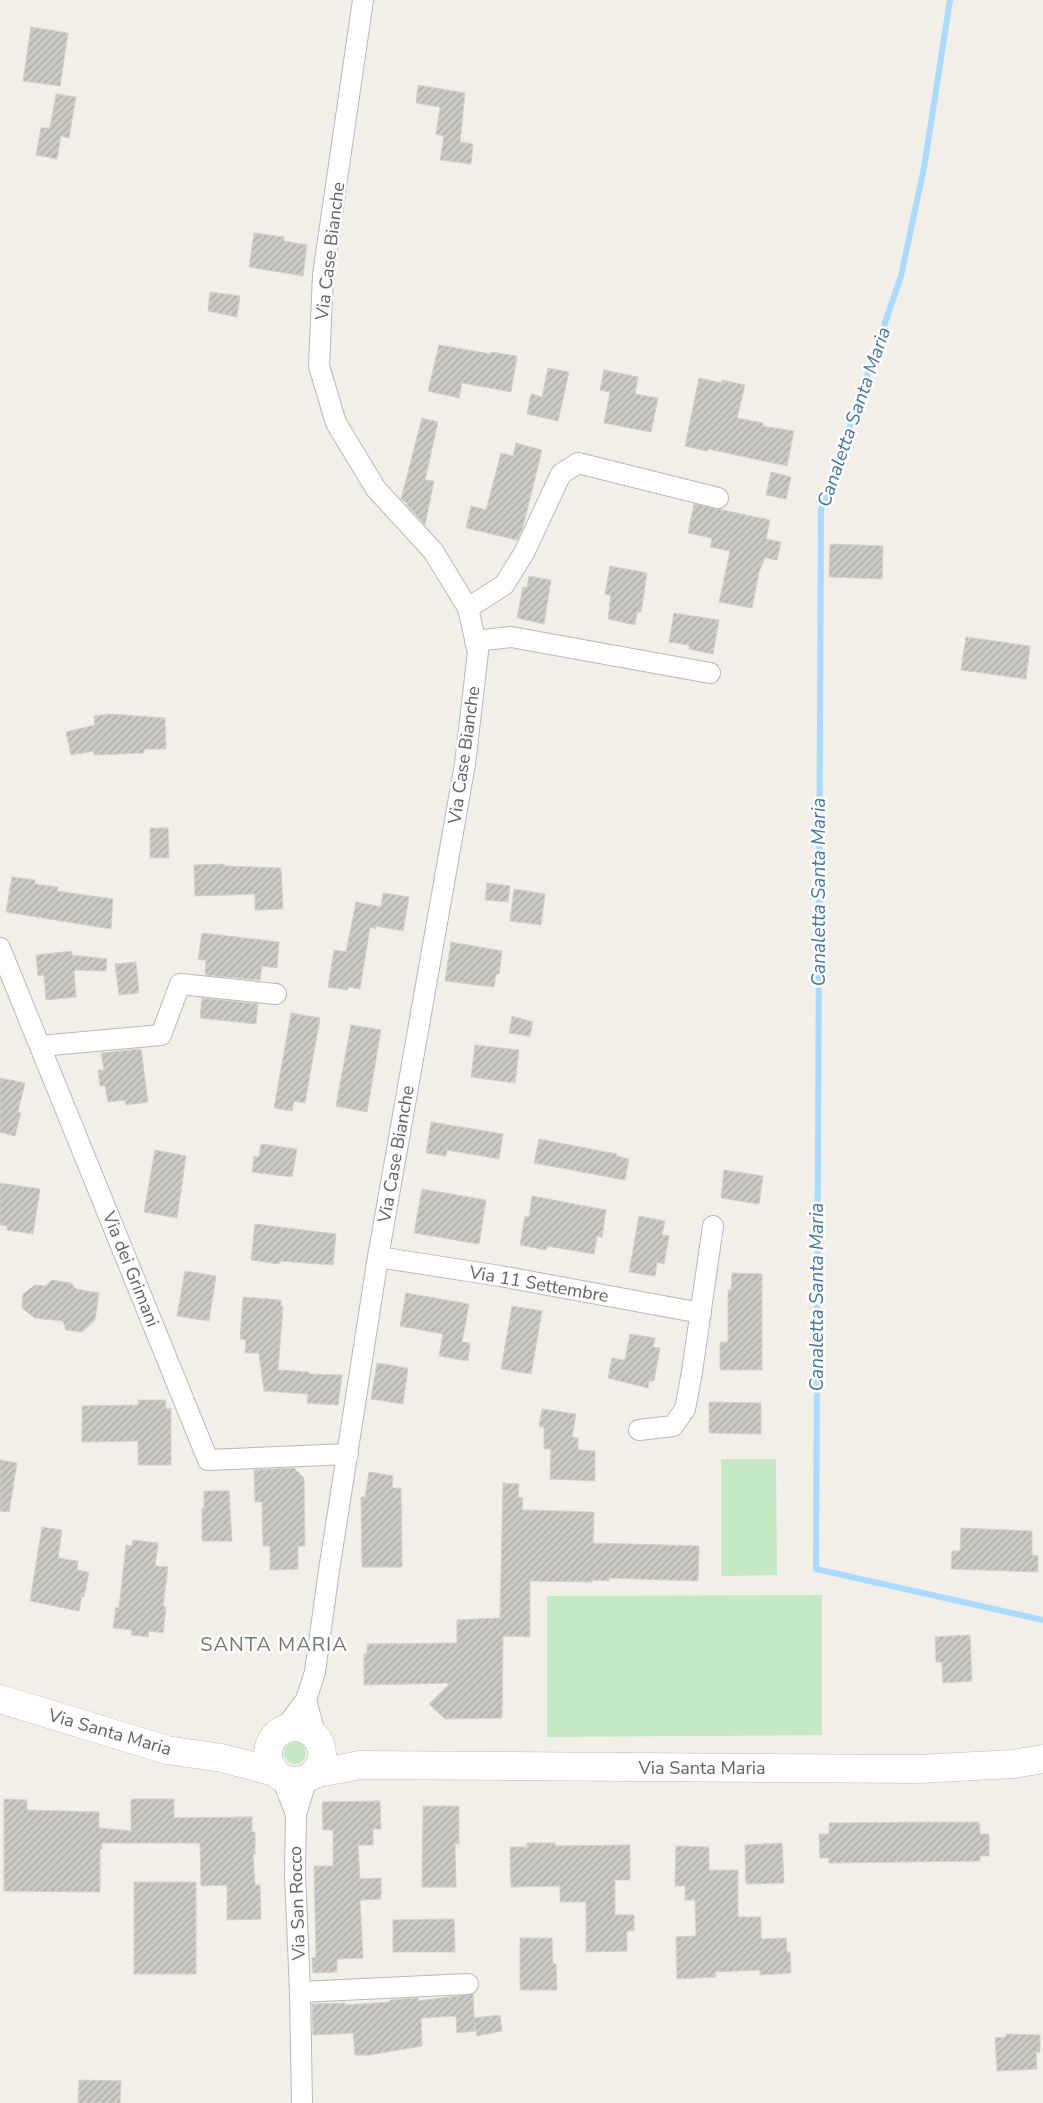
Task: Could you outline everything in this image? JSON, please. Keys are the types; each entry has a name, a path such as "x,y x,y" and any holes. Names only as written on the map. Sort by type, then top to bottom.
{"main road":[{"name":"Via Santa Maria","path":"0,1699 167,1750 222,1758 294,1775 360,1765 918,1769 1013,1764 1043,1759"},
{"name":"Via Santa Maria","path":"222,1758 278,1734 301,1727 310,1731 318,1740 360,1765"},
{"path":"278,1734 268,1756 270,1764 294,1775 321,1761 322,1752 318,1740"}],"street":[{"name":"Via Case Bianche","path":"278,1734 306,1700 315,1672 378,1257 465,764 478,652 468,608 433,551 376,489 336,423 318,366 323,275 363,0"},
{"path":"468,608 504,585 524,553 562,474 578,463 718,498"},
{"path":"475,640 511,637 710,673"},
{"name":"Via dei Grimani","path":"0,948 208,1460 348,1454"},
{"path":"40,1046 161,1035 180,984 276,994"},
{"path":"639,1430 673,1426 685,1409 713,1226"},
{"name":"Via 11 Settembre","path":"378,1257 500,1276 701,1313"},
{"path":"306,1700 318,1740"},
{"name":"Via San Rocco","path":"294,1775 302,2103"},
{"path":"300,1992 468,1984"}],"green space":[{"path":"721,1459 776,1459 777,1575 721,1576"},
{"path":"822,1595 822,1735 547,1737 547,1596"},
{"path":"295,1742 303,1745 306,1753 303,1761 295,1764 287,1761 284,1753 287,1745"}],"building":[{"path":"31,27 68,33 60,86 23,81"},
{"path":"418,85 465,93 460,142 473,144 471,164 440,160 444,136 436,134 440,107 416,103"},
{"path":"56,94 76,97 69,138 61,136 57,159 36,155 41,128 50,128"},
{"path":"254,233 284,237 284,241 307,245 303,276 249,267"},
{"path":"210,292 240,296 237,317 208,311"},
{"path":"439,345 491,354 491,352 517,356 511,392 462,383 459,398 428,391"},
{"path":"548,368 569,372 558,421 527,414 531,394 542,397"},
{"path":"604,370 638,377 635,394 658,398 651,432 604,423 610,392 600,390"},
{"path":"699,378 745,385 737,418 763,423 763,426 794,431 787,466 685,446"},
{"path":"422,418 438,422 425,480 434,481 425,525 407,503 401,499"},
{"path":"516,443 542,450 523,527 517,540 466,528 471,506 486,510 501,453 513,456"},
{"path":"771,472 791,477 786,499 766,495"},
{"path":"694,504 770,520 766,539 781,542 777,560 765,558 759,572 752,608 719,602 730,551 710,547 712,538 688,533"},
{"path":"830,544 883,546 882,579 829,577"},
{"path":"610,566 647,573 641,612 637,612 635,625 608,619 611,595 605,594"},
{"path":"529,576 551,580 544,624 517,618 523,587 527,588"},
{"path":"674,613 719,620 713,654 689,649 689,645 669,642"},
{"path":"966,637 1030,646 1026,679 961,670"},
{"path":"110,714 165,718 166,749 144,749 144,753 94,755 94,751 71,755 66,732 95,725 94,716"},
{"path":"150,828 168,828 169,858 150,858"},
{"path":"224,864 224,866 281,868 283,909 255,910 255,894 195,896 194,865"},
{"path":"12,877 35,880 35,884 58,887 57,891 113,899 111,929 6,912"},
{"path":"487,883 510,886 508,902 485,900"},
{"path":"514,889 545,894 541,925 510,921"},
{"path":"383,893 409,897 403,931 376,926 376,929 370,927 360,989 348,987 348,990 328,987 334,950 346,952 356,902 381,907"},
{"path":"202,933 279,942 277,968 262,966 260,980 205,975 206,960 198,960"},
{"path":"451,942 502,951 499,974 496,974 494,987 445,981"},
{"path":"72,951 72,955 107,959 106,971 74,970 76,997 46,1000 44,975 38,976 36,955"},
{"path":"136,962 139,993 119,995 115,964"},
{"path":"202,998 258,1004 256,1024 200,1018"},
{"path":"291,1013 320,1018 305,1103 294,1101 292,1111 274,1108"},
{"path":"512,1016 533,1022 530,1036 509,1033"},
{"path":"351,1025 381,1030 367,1112 336,1106"},
{"path":"475,1045 519,1050 515,1083 471,1077"},
{"path":"141,1049 148,1102 126,1105 125,1100 108,1102 105,1086 100,1086 98,1070 104,1070 101,1053"},
{"path":"0,1078 25,1083 18,1112 21,1113 15,1136 0,1132"},
{"path":"431,1122 503,1134 499,1159 447,1150 446,1156 426,1153"},
{"path":"539,1139 617,1154 616,1156 629,1159 625,1180 534,1163"},
{"path":"261,1144 297,1149 292,1177 252,1172 254,1156 259,1157"},
{"path":"155,1150 186,1156 177,1218 144,1212"},
{"path":"724,1170 763,1176 759,1204 721,1198"},
{"path":"0,1183 40,1189 33,1234 7,1230 7,1226 0,1225"},
{"path":"422,1189 486,1200 479,1244 414,1233"},
{"path":"532,1196 606,1210 602,1237 597,1236 594,1254 547,1246 546,1250 520,1245 525,1216 529,1217"},
{"path":"639,1216 665,1221 662,1235 669,1236 664,1264 657,1262 655,1276 629,1272"},
{"path":"255,1224 336,1234 333,1265 280,1261 279,1264 251,1260"},
{"path":"185,1271 216,1276 209,1321 177,1316"},
{"path":"732,1273 762,1274 762,1370 720,1370 720,1342 728,1342 728,1290 731,1290"},
{"path":"52,1280 71,1283 76,1289 99,1293 95,1320 82,1332 66,1330 63,1321 35,1318 22,1308 23,1294 35,1285 45,1286"},
{"path":"406,1293 469,1304 462,1342 470,1343 468,1361 439,1356 443,1334 400,1326"},
{"path":"243,1297 281,1300 281,1306 283,1307 278,1370 309,1372 309,1374 342,1375 338,1405 307,1403 308,1394 264,1391 259,1353 245,1353 246,1340 240,1339"},
{"path":"512,1306 542,1311 531,1374 501,1369"},
{"path":"630,1334 655,1338 653,1347 660,1348 654,1381 649,1381 648,1388 608,1378 612,1358 625,1360"},
{"path":"377,1363 408,1368 403,1404 371,1399"},
{"path":"138,1400 165,1400 166,1409 171,1408 171,1465 138,1465 138,1441 82,1442 82,1406 138,1405"},
{"path":"709,1402 761,1403 761,1434 709,1433"},
{"path":"542,1409 576,1414 572,1437 578,1438 578,1450 595,1451 595,1481 550,1479 551,1449 544,1449 544,1427 539,1426"},
{"path":"0,1460 17,1463 9,1512 0,1511"},
{"path":"294,1468 304,1478 305,1546 298,1546 298,1569 270,1570 270,1546 263,1546 262,1502 255,1502 254,1470"},
{"path":"369,1472 393,1476 392,1488 401,1488 402,1567 362,1567 361,1497 365,1497"},
{"path":"503,1483 519,1484 518,1497 523,1498 522,1510 594,1512 593,1543 699,1546 698,1581 609,1578 609,1581 592,1580 592,1582 530,1581 530,1637 503,1636 502,1718 445,1719 429,1704 450,1683 364,1685 364,1654 367,1654 367,1644 457,1643 457,1620 500,1618"},
{"path":"204,1491 229,1491 232,1541 202,1541"},
{"path":"42,1527 62,1530 58,1558 78,1561 77,1570 89,1572 79,1611 30,1601"},
{"path":"961,1528 1032,1531 1032,1555 1038,1556 1038,1572 951,1569 952,1551 960,1551"},
{"path":"133,1540 158,1543 155,1566 168,1567 163,1606 166,1607 163,1633 149,1631 148,1637 131,1635 132,1630 113,1628 116,1607 119,1608 126,1545 132,1546"},
{"path":"970,1635 972,1681 943,1683 942,1662 936,1662 935,1637"},
{"path":"4,1799 27,1800 27,1810 99,1812 99,1828 131,1831 131,1799 174,1799 174,1818 252,1817 252,1832 255,1832 255,1854 253,1854 255,1885 260,1885 261,1919 227,1920 227,1885 201,1886 200,1843 102,1843 102,1849 100,1849 100,1892 4,1891"},
{"path":"380,1801 381,1829 373,1829 373,1845 358,1845 360,1879 381,1878 381,1899 360,1900 363,1958 337,1959 337,1972 313,1973 312,1958 316,1957 314,1866 333,1866 333,1830 323,1830 322,1802"},
{"path":"423,1806 459,1806 459,1844 455,1844 456,1887 422,1887"},
{"path":"979,1822 980,1834 989,1834 989,1856 980,1856 980,1861 829,1863 829,1858 820,1858 819,1834 829,1834 829,1823"},
{"path":"527,1843 555,1843 555,1846 630,1845 630,1880 615,1880 615,1915 634,1915 634,1931 627,1931 627,1951 586,1952 586,1902 560,1902 560,1886 511,1887 510,1847 527,1847"},
{"path":"782,1843 784,1883 746,1884 745,1845"},
{"path":"676,1846 709,1847 709,1870 738,1870 738,1917 761,1917 761,1939 786,1938 787,1952 790,1952 791,1973 760,1975 760,1970 715,1972 716,1977 677,1979 676,1937 696,1936 695,1900 685,1900 685,1886 675,1886"},
{"path":"134,1882 196,1882 196,1974 134,1974"},
{"path":"454,1919 455,1952 393,1952 393,1920"},
{"path":"520,1938 552,1938 557,1990 520,1990"},
{"path":"473,1994 474,2018 500,2015 502,2031 477,2036 474,2022 475,2031 457,2033 456,2016 421,2018 422,2046 370,2055 355,2055 353,2033 313,2035 312,2004 345,2003 345,2005 418,1998 418,2001"},
{"path":"1006,2034 1040,2035 1040,2052 1036,2052 1037,2069 997,2071 995,2038 1006,2037"},
{"path":"79,2080 121,2081 120,2103 78,2103"}],"waterway":[{"name":"Canaletta Santa Maria","path":"950,0 924,168 901,276 821,510 816,1569 1043,1620"}],"district":[{"name":"SANTA MARIA","path":"274,1644"}]}
